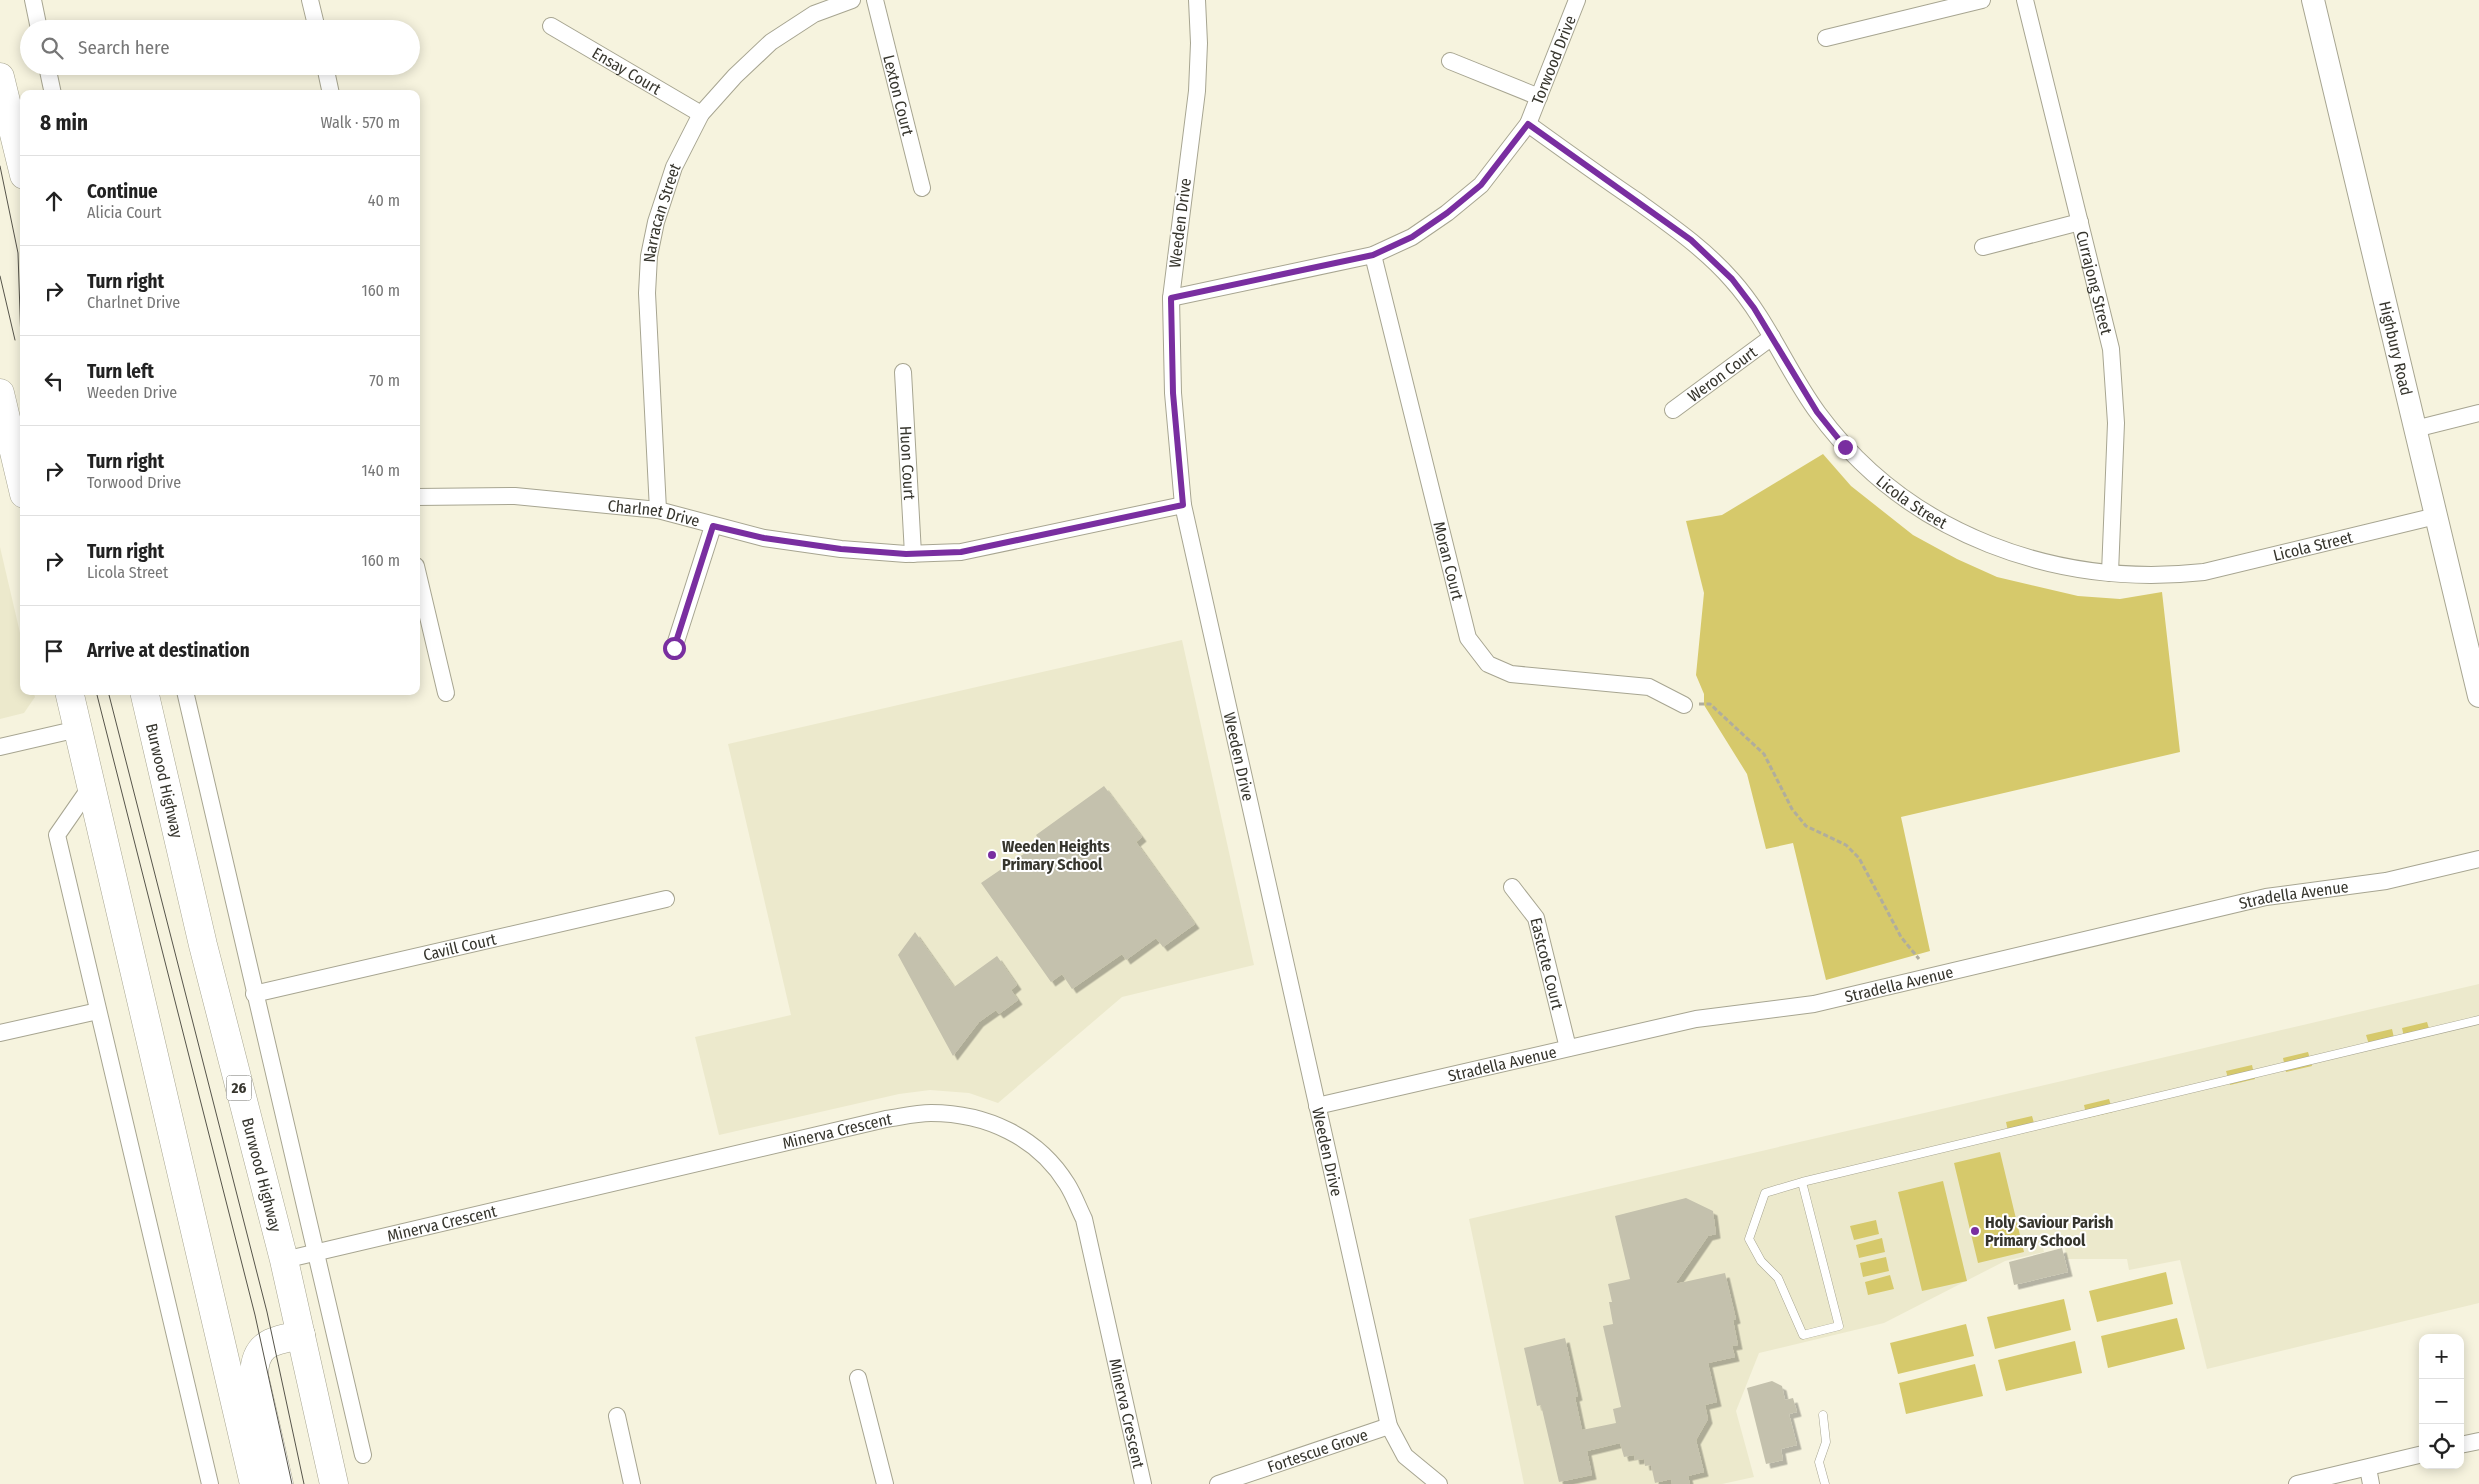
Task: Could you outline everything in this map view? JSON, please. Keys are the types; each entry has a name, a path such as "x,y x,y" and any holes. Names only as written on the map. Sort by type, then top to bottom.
{"highway":[{"path":"0,77 20,159"},
{"path":"2,410 20,479"},
{"path":"70,695 254,1484"},
{"name":"Burwood Highway","path":"145,695 203,945 284,1260 334,1484"},
{"path":"279,1484 254,1375 255,1364 263,1347 273,1341 301,1335"}],"main road":[{"name":"Highbury Road","path":"2313,0 2479,696"}],"street":[{"path":"33,0 37,20"},
{"path":"310,0 315,20"},
{"name":"Narracan Street","path":"658,510 647,293 649,256 656,222 674,167 701,114 735,76 771,42 814,14 852,0"},
{"name":"Lexton Court","path":"876,0 922,188"},
{"name":"Weeden Drive","path":"1197,0 1199,43 1197,91 1171,298 1173,393 1183,505 1389,1426 1405,1456 1439,1484"},
{"name":"Torwood Drive","path":"1171,298 1373,255 1412,237 1447,213 1481,185 1528,124 1577,0"},
{"path":"1826,38 1982,0"},
{"name":"Currajong Street","path":"2025,0 2110,349 2116,423 2110,573"},
{"name":"Ensay Court","path":"551,26 701,114"},
{"path":"1450,61 1539,97"},
{"path":"49,75 52,90"},
{"path":"327,75 330,90"},
{"name":"Licola Street","path":"1528,124 1691,240 1732,279 1754,308 1817,412 1845,447 1915,506 1955,530 2001,551 2057,566 2110,573 2168,576 2204,572 2436,516"},
{"path":"1983,247 2080,222"},
{"name":"Moran Court","path":"1373,255 1468,638 1488,664 1511,674 1649,687 1684,705"},
{"name":"Weron Court","path":"1673,410 1772,337"},
{"name":"Huon Court","path":"903,372 913,554"},
{"path":"2416,429 2479,413"},
{"name":"Charlnet Drive","path":"420,492 515,496 658,510 713,526 794,544 913,554 961,552 1183,505"},
{"path":"674,648 713,526"},
{"path":"420,583 446,693"},
{"name":"Burwood Highway","path":"186,695 254,994 363,1455"},
{"path":"0,747 78,729"},
{"path":"91,786 57,835 210,1484"},
{"name":"Stradella Avenue","path":"1317,1106 1696,1019 1814,1004 2266,897 2386,881 2479,859"},
{"name":"Eastcote Court","path":"1512,887 1536,918 1568,1048"},
{"name":"Cavill Court","path":"254,994 666,899"},
{"path":"0,1033 98,1011"},
{"name":"Minerva Crescent","path":"284,1260 886,1119 931,1113 990,1121 1021,1137 1042,1155 1067,1184 1084,1219 1143,1484"},
{"path":"858,1378 885,1484"},
{"path":"617,1416 632,1484"},
{"name":"Fortescue Grove","path":"1218,1484 1389,1426"},
{"path":"2464,1444 2479,1441"},
{"path":"2297,1484 2419,1455"},
{"path":"2368,1468 2371,1484"}],"lane":[{"path":"1802,1182 1838,1326 1802,1335 1778,1278 1761,1261 1749,1239 1765,1193 1802,1182 2479,1020"},
{"path":"1823,1416 1826,1442 1819,1462 1825,1484"}],"path":[{"path":"1684,705 1710,704 1764,754 1792,809 1806,826 1846,845 1859,858 1901,937 1918,959"}],"shaded area":[{"path":"1823,454 1851,486 1913,535 1957,559 1997,577 2078,596 2120,599 2162,592 2180,752 1901,817 1930,951 1826,980 1793,843 1766,849 1747,774 1704,705 1704,694 1696,675 1704,593 1686,521 1722,515"},
{"path":"0,547 20,633 20,695 34,695 35,697 24,713 0,719"},
{"name":"Weeden Heights Primary School","path":"1182,640 1254,965 1122,997 998,1103 969,1093 930,1090 899,1094 719,1135 695,1037 791,1015 728,744"},
{"name":"Holy Saviour Parish Primary School","path":"2479,984 2479,1303 2207,1369 2180,1260 2129,1270 2127,1259 2067,1259 2064,1244 2043,1248 2044,1252 2005,1261 1884,1323 1759,1353 1736,1411 1754,1477 1722,1484 1524,1484 1469,1219"},
{"path":"2427,1022 2431,1035 2405,1041 2402,1028"},
{"path":"2392,1029 2395,1042 2370,1048 2366,1035"},
{"path":"2308,1052 2312,1066 2286,1072 2283,1058"},
{"path":"2252,1065 2255,1079 2230,1085 2226,1071"},
{"path":"2109,1099 2113,1112 2087,1118 2084,1105"},
{"path":"2032,1116 2036,1130 2009,1136 2006,1122"},
{"path":"2000,1152 2024,1252 1978,1263 1954,1163"},
{"path":"1943,1181 1967,1281 1922,1291 1898,1192"},
{"path":"1876,1220 1879,1234 1854,1240 1850,1226"},
{"path":"1882,1238 1885,1252 1859,1258 1856,1245"},
{"path":"1886,1257 1889,1271 1863,1277 1860,1263"},
{"path":"2166,1272 2173,1304 2097,1322 2089,1291"},
{"path":"1890,1275 1894,1289 1868,1295 1865,1282"},
{"path":"2064,1299 2071,1330 1995,1349 1987,1317"},
{"path":"2177,1318 2185,1349 2108,1368 2101,1336"},
{"path":"1966,1324 1974,1356 1898,1374 1890,1343"},
{"path":"2075,1341 2082,1373 2006,1391 1998,1360"},
{"path":"1975,1364 1983,1396 1906,1414 1899,1383"}],"building":[{"path":"1104,786 1142,837 1136,842 1195,924 1163,947 1156,938 1126,960 1122,954 1072,989 1062,974 1051,982 981,883 1041,842 1036,835"},
{"path":"915,932 954,987 997,956 1017,985 1011,990 1018,1000 999,1014 996,1010 979,1022 953,1056 898,955"},
{"path":"1686,1198 1713,1211 1716,1234 1708,1236 1675,1284 1725,1273 1736,1319 1733,1320 1738,1345 1732,1346 1735,1357 1708,1363 1717,1402 1705,1405 1708,1419 1696,1440 1704,1472 1688,1476 1690,1484 1672,1484 1671,1479 1655,1483 1651,1465 1645,1466 1644,1459 1635,1460 1634,1455 1624,1457 1620,1443 1587,1451 1592,1475 1559,1482 1541,1405 1537,1406 1524,1348 1565,1338 1578,1396 1575,1397 1582,1430 1616,1423 1613,1409 1621,1407 1603,1326 1613,1324 1609,1302 1612,1302 1608,1284 1630,1279 1615,1216"},
{"path":"2062,1248 2068,1272 2014,1285 2009,1262"},
{"path":"1772,1381 1782,1386 1785,1400 1793,1398 1797,1412 1789,1414 1797,1445 1781,1449 1783,1460 1766,1464 1747,1388"}],"tram line":[{"path":"0,166 18,253 20,312"},
{"path":"0,276 15,340"},
{"path":"97,695 255,1315 292,1484"},
{"path":"109,695 267,1312 304,1484"}],"place":[{"name":"Weeden Heights Primary School","path":"992,855"},
{"name":"Holy Saviour Parish Primary School","path":"1975,1231"}],"route":[{"path":"674,648 713,526 794,544 841,549 906,554 961,552 1183,505 1173,393 1171,298 1373,255 1412,237 1447,213 1481,185 1503,159 1528,124 1691,240 1732,279 1754,308 1817,412 1845,447"}]}
